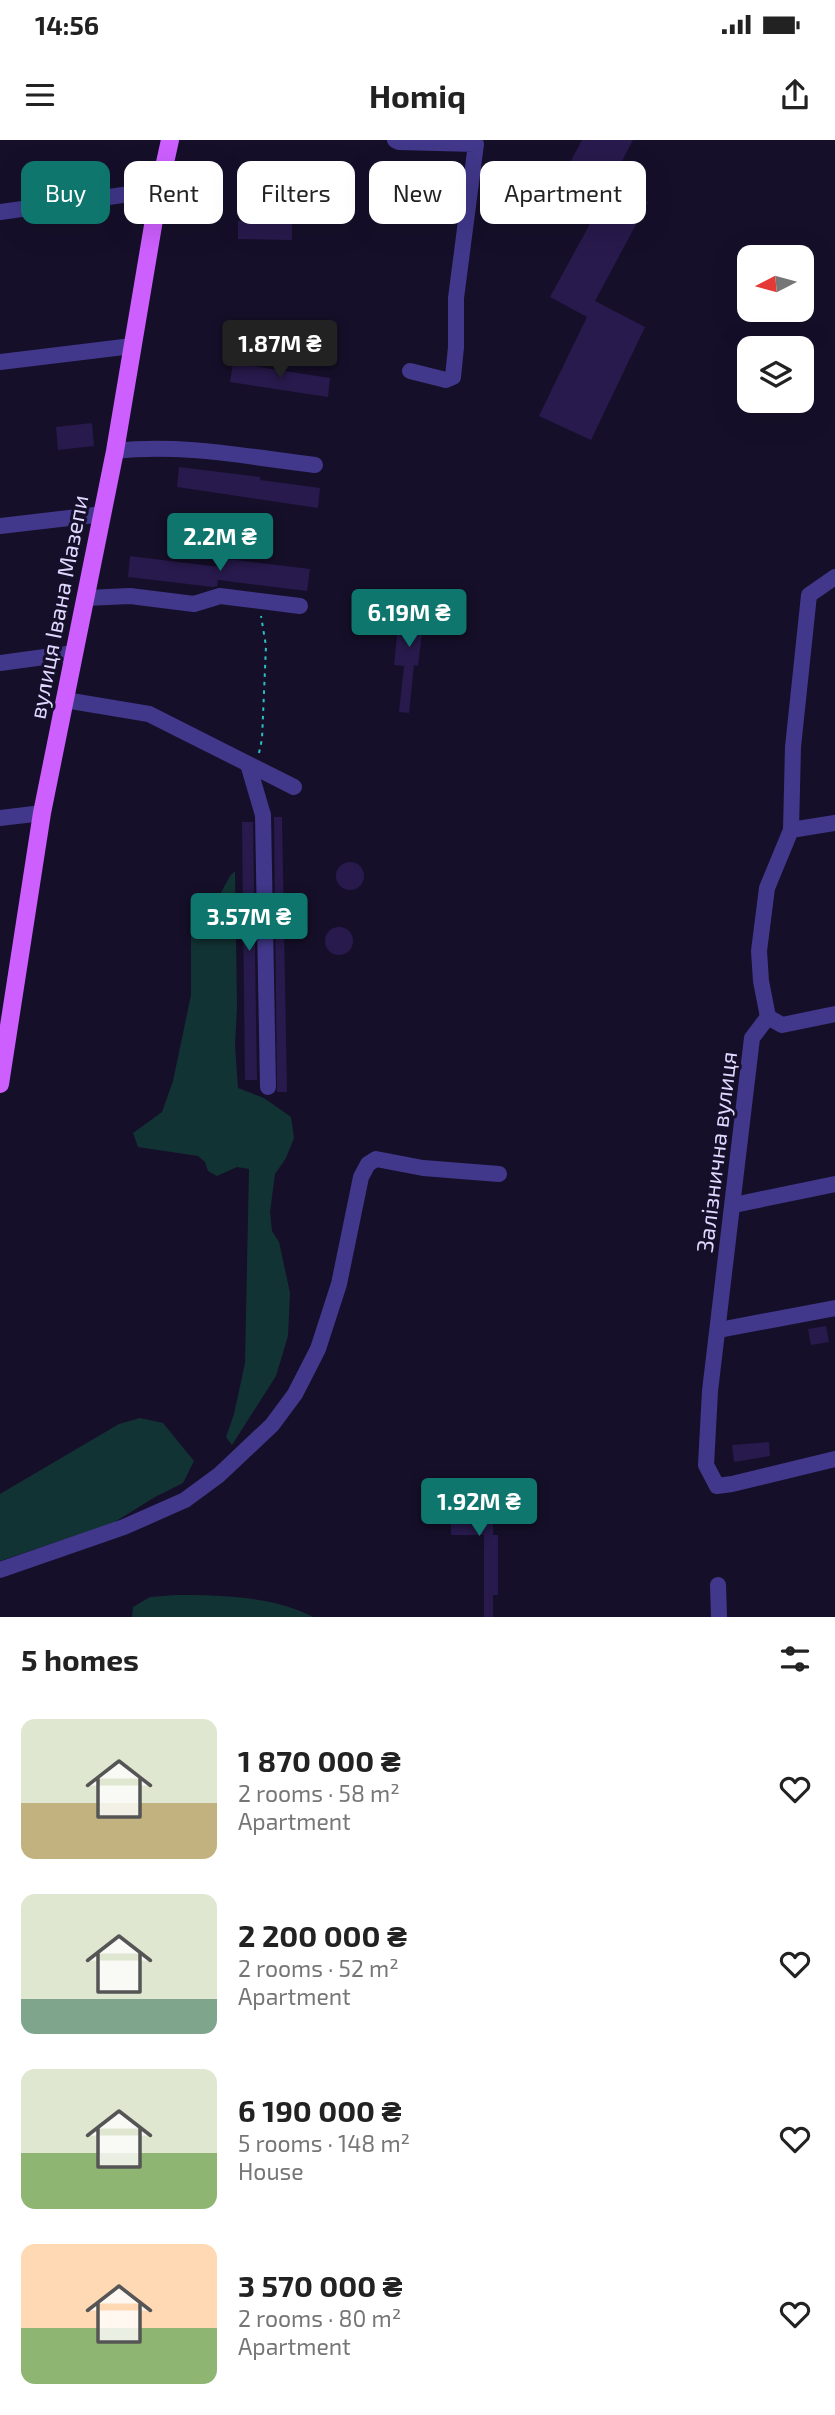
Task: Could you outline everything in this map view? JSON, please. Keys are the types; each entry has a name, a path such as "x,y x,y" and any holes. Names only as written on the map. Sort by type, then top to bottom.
{"main road":[{"name":"вулиця Івана Мазепи","path":"165,161 170,140"},
{"name":"вулиця Івана Мазепи","path":"0,1084 42,813 115,451 153,224"}],"street":[{"path":"397,141 476,144 456,298 453,377 446,380 410,371"},
{"path":"0,212 124,195"},
{"path":"0,362 132,346"},
{"path":"115,451 144,447 192,450 315,465"},
{"path":"0,526 103,514"},
{"path":"835,577 809,595 793,747 791,830 767,888 760,951 761,981 768,1017 782,1025 835,1014"},
{"path":"86,598 130,596 194,604 220,596 300,606"},
{"path":"0,663 74,653"},
{"path":"65,700 149,714 293,787"},
{"path":"251,766 263,815 268,1087"},
{"path":"0,818 42,813"},
{"path":"791,830 835,823"},
{"name":"Залізнична вулиця","path":"768,1017 752,1038 710,1391 706,1465 717,1486 835,1459"},
{"path":"0,1570 124,1527 185,1500 219,1475 272,1425 295,1394 318,1349 339,1284 361,1177 368,1164 376,1159 385,1159 423,1168 499,1174"},
{"path":"734,1205 835,1184"},
{"path":"719,1330 835,1308"},
{"path":"718,1585 719,1617"}],"path":[{"path":"251,766 262,739 265,646 259,601"}],"green space":[{"path":"235,871 235,1046 238,1088 264,1098 291,1117 294,1138 286,1158 275,1174 270,1212 272,1231 279,1242 290,1293 288,1336 276,1376 232,1445 226,1437 245,1363 249,1169 237,1167 217,1176 208,1171 205,1162 198,1156 138,1147 133,1133 162,1112 173,1081 191,995 191,922 203,904 218,898"},
{"path":"140,1418 163,1423 194,1461 183,1483 113,1523 0,1561 0,1494 119,1424"},
{"path":"228,1596 264,1601 313,1617 132,1617 133,1607 150,1597"}],"building":[{"path":"582,140 633,140 622,161 571,161"},
{"path":"238,224 292,224 292,240 238,239"},
{"path":"590,224 636,224 595,301 645,327 591,440 539,416 587,317 550,297"},
{"path":"233,363 330,378 328,397 230,382"},
{"path":"92,423 94,446 58,450 56,427"},
{"path":"179,467 320,488 318,508 177,487"},
{"path":"130,556 219,567 220,558 310,569 307,591 218,580 217,586 213,587 128,577"},
{"path":"400,606 425,609 418,666 414,665 409,713 399,712 404,666 394,665"},
{"path":"274,817 282,817 287,1092 277,1092"},
{"path":"242,822 253,822 257,1080 245,1080"},
{"path":"350,862 360,866 364,876 360,886 350,890 340,886 336,876 340,866"},
{"path":"339,927 349,931 353,941 349,951 339,955 329,951 325,941 329,931"},
{"path":"826,1326 829,1342 811,1345 808,1329"},
{"path":"769,1442 770,1456 734,1462 732,1445"},
{"path":"451,1497 493,1497 493,1535 498,1535 498,1595 493,1595 493,1617 484,1617 484,1535 451,1535"}]}
